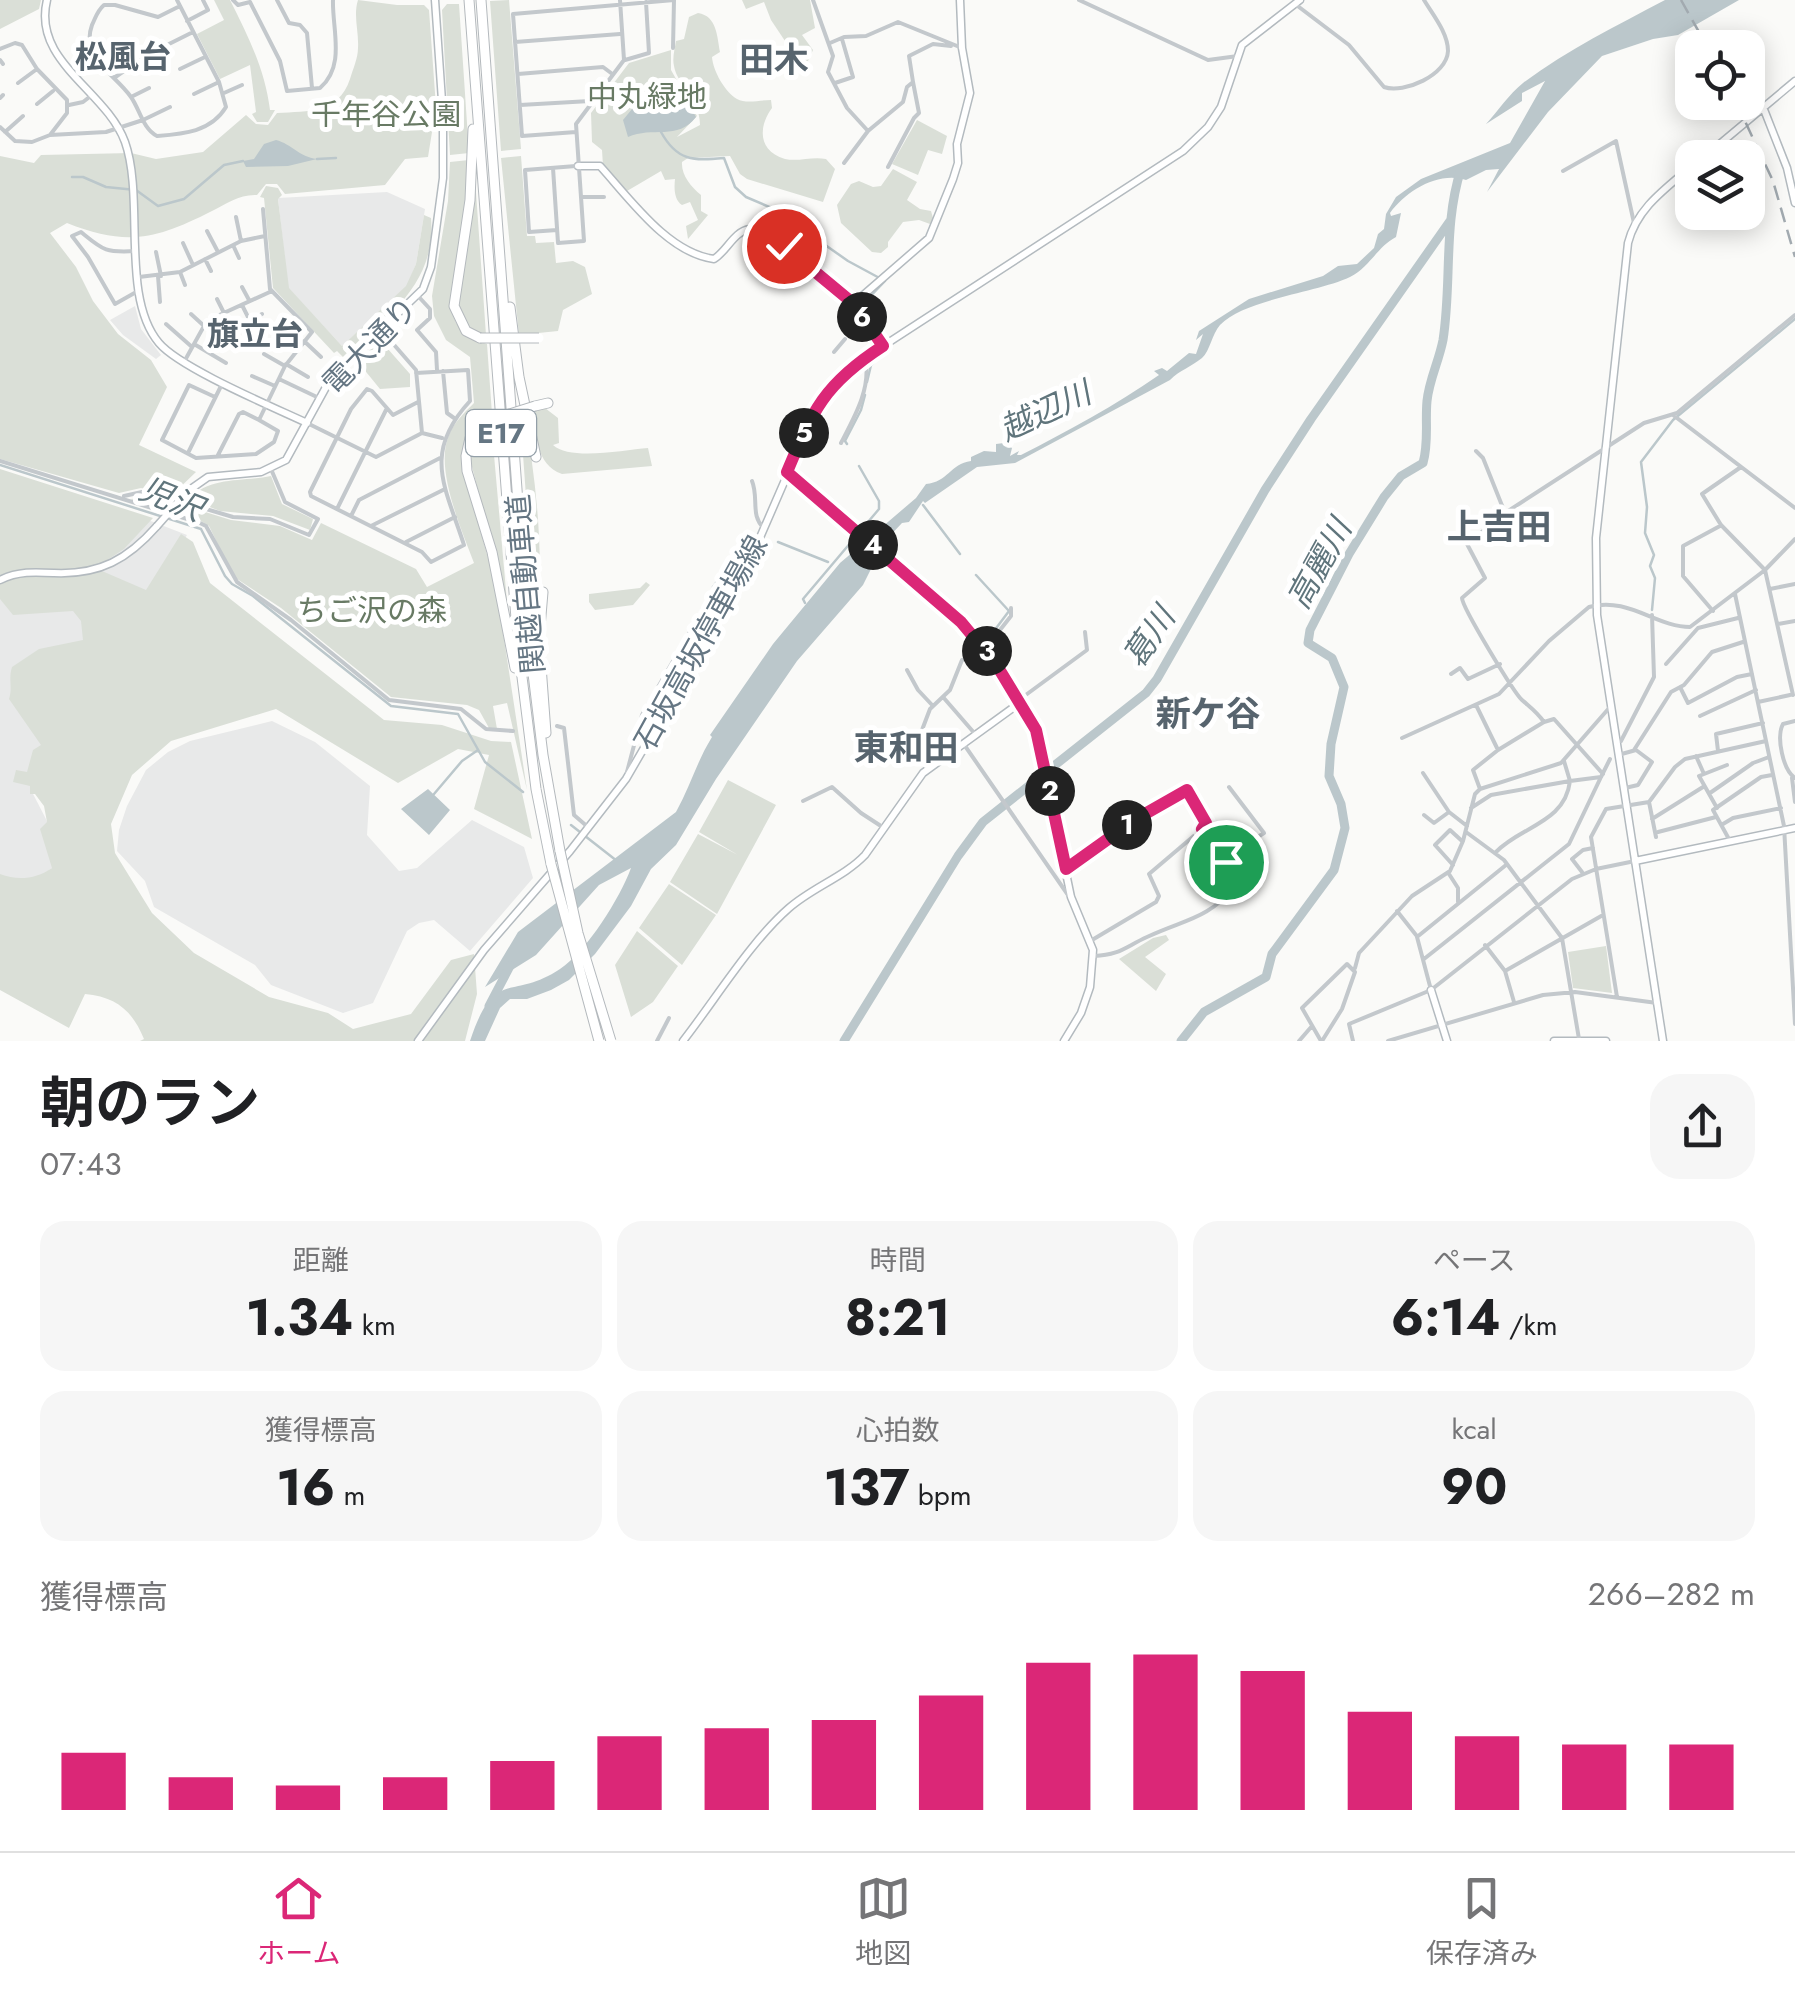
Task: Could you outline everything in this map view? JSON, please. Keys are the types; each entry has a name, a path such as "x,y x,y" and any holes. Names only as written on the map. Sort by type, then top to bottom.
{"highway":[{"name":"関越自動車道","path":"469,0 511,558 536,789 550,864 599,1041"},
{"name":"関越自動車道","path":"481,0 527,625 543,754 578,933 611,1041"},
{"path":"473,57 470,200 454,298 460,322 466,331 480,338 544,339"},
{"path":"499,225 519,377 536,457"},
{"path":"536,789 508,625 466,456 470,438 484,422 548,403"},
{"path":"543,592 539,638 542,691 556,798 557,839"}],"street":[{"path":"48,0 45,27 51,46 120,129 128,153 140,290 144,316 155,338 184,362 376,457 422,433 443,438"},
{"path":"188,21 208,10 203,0"},
{"path":"233,0 238,5 252,1 280,61 287,90 326,84 336,58 332,1 325,0"},
{"path":"277,0 289,23 302,26 312,88"},
{"name":"電大通り","path":"272,469 291,454 336,372 418,296 431,267 442,189 443,115 435,0"},
{"path":"576,132 522,136 513,14 674,0 673,48"},
{"path":"813,0 833,56 827,68 847,108 868,131"},
{"path":"854,304 920,248 932,233 957,168 957,144 970,93 962,48 960,0"},
{"path":"1298,2 1349,45 1384,88 1397,90 1435,72 1448,54 1442,29 1424,0"},
{"path":"1082,1 1208,60 1238,56"},
{"path":"620,2 624,60"},
{"path":"553,168 558,243 584,241 576,124 624,60 649,53 646,2"},
{"name":"石坂高坂停車場線","path":"418,1041 484,950 626,778 748,564 821,398 839,378 883,346 1183,152 1221,107 1238,56 1250,37 1298,2"},
{"path":"178,3 224,93 226,107 199,130 157,136 152,134 131,97 89,49 88,38 104,5 115,4 158,17 178,3"},
{"path":"830,44 866,36 898,22 951,46"},
{"path":"167,45 193,32"},
{"path":"516,42 622,34"},
{"path":"96,58 117,39"},
{"path":"835,83 853,77 842,39"},
{"path":"0,49 15,43 22,45 69,104"},
{"path":"888,167 920,113 909,56 934,44 962,48"},
{"path":"180,69 205,57"},
{"path":"114,78 141,59"},
{"path":"518,74 603,68 613,74"},
{"path":"18,83 38,69"},
{"path":"1765,106 1795,81"},
{"path":"194,94 218,82"},
{"path":"844,163 868,131 903,102 912,82"},
{"path":"224,93 242,85"},
{"path":"131,97 148,88"},
{"path":"37,104 55,90"},
{"path":"69,104 83,102 92,95"},
{"path":"520,106 593,100"},
{"path":"50,135 67,114 69,104"},
{"path":"23,116 1,129 21,143 50,135 98,134 120,129 170,107"},
{"path":"1765,110 1795,203"},
{"path":"1725,140 1748,120"},
{"path":"1563,171 1612,141 1618,144 1634,223 1625,259 1596,538 1597,605 1614,757 1626,806 1663,1041"},
{"path":"556,230 529,232 525,170 600,166 655,225 676,244 694,253 714,260 725,253 737,234 748,228 766,233 854,304 883,346"},
{"path":"1634,223 1675,181"},
{"path":"581,198 604,197"},
{"path":"262,209 272,291"},
{"path":"236,217 241,241"},
{"path":"208,231 218,252"},
{"path":"136,250 116,252 94,245 85,233 72,236 115,304 140,290"},
{"path":"139,278 180,272 241,241 266,236"},
{"path":"184,243 193,265"},
{"path":"233,245 239,258"},
{"path":"156,252 160,302"},
{"path":"205,259 211,271"},
{"path":"180,272 185,285"},
{"path":"242,286 250,302"},
{"path":"184,362 204,326 272,291"},
{"path":"259,420 286,365 312,332 272,291"},
{"path":"418,296 430,309 430,318 417,330 436,352 447,413 454,418"},
{"path":"217,300 224,313"},
{"path":"242,305 248,318 262,314"},
{"path":"191,314 204,326"},
{"path":"1544,722 1531,705 1520,699 1461,600 1485,578 1468,549 1469,540 1650,419 1674,415 1795,315"},
{"path":"216,317 225,332 238,342"},
{"path":"166,324 193,346 226,363"},
{"path":"280,332 297,348"},
{"path":"382,332 416,373 422,433"},
{"path":"834,352 845,339"},
{"path":"304,340 320,357"},
{"path":"264,354 308,377"},
{"path":"840,442 860,408 865,359"},
{"path":"416,373 468,370 470,401 443,438 440,458 464,545 431,562 422,552 311,496 310,492 351,409 366,390 372,391 394,415 418,402"},
{"path":"252,376 275,386"},
{"path":"279,378 319,398"},
{"path":"188,453 223,382"},
{"path":"214,397 189,385 162,440 196,458 256,454 267,449 278,431 243,412 238,414 218,456"},
{"path":"337,509 387,408"},
{"path":"1674,415 1795,508"},
{"path":"1476,451 1484,458 1506,513"},
{"path":"350,516 359,500 440,458"},
{"path":"0,461 206,526 237,582 291,620 389,700 461,709 486,729 512,731"},
{"path":"1742,468 1702,494 1722,525 1765,570 1794,695 1758,702"},
{"path":"0,580 20,572 97,570 133,551 157,526 188,491 208,477 272,469 284,502 318,519 309,534 270,520 232,517 159,495 142,492 120,497"},
{"path":"787,472 967,628 1021,700"},
{"path":"752,481 755,515 764,528"},
{"path":"372,526 446,489"},
{"path":"404,542 455,516"},
{"path":"1713,612 1682,576 1683,546 1722,525"},
{"path":"1402,738 1476,705 1512,683 1549,641 1584,611 1597,605 1632,608 1686,628 1713,612 1765,570 1795,539"},
{"path":"626,778 642,715 703,609 748,564"},
{"path":"1770,589 1795,584"},
{"path":"1735,594 1785,830 1795,1024"},
{"path":"1011,608 1011,616 989,644 1036,730 1071,897 1091,940 1094,956 1082,1013 1064,1041"},
{"path":"1620,742 1654,677 1652,615"},
{"path":"1666,664 1698,628 1740,618"},
{"path":"1778,624 1795,620"},
{"path":"683,1041 774,922 799,900 854,866 931,765 1088,650 1085,632"},
{"path":"1424,959 1569,844 1614,757 1634,750 1671,692 1712,652 1745,641"},
{"path":"1784,660 1795,657"},
{"path":"931,765 921,738 932,706 943,697 964,658 981,665 996,664"},
{"path":"1451,674 1460,668 1468,679 1500,664"},
{"path":"907,670 932,706"},
{"path":"1680,687 1688,703 1738,677 1752,674"},
{"path":"1700,716 1756,690"},
{"path":"943,697 976,735"},
{"path":"1476,705 1498,750"},
{"path":"1480,789 1564,760 1610,708"},
{"path":"1355,968 1344,965 1302,1008 1322,1041 1342,1008 1355,968 1359,952 1421,889 1454,865 1480,789 1473,770 1498,750 1554,719 1602,775"},
{"path":"1795,721 1782,724 1779,729 1787,772 1794,778 1790,785 1795,802"},
{"path":"1718,752 1716,734 1762,723"},
{"path":"557,726 564,728 574,815 585,832"},
{"path":"1617,997 1591,837 1604,810 1649,802 1685,759 1766,741"},
{"path":"963,743 1062,891 1071,897"},
{"path":"1623,789 1638,785 1652,764 1634,750"},
{"path":"1783,754 1795,751"},
{"path":"1696,756 1704,774"},
{"path":"1710,793 1770,756"},
{"path":"1496,852 1514,836 1551,818 1568,795 1570,781 1564,760"},
{"path":"1717,808 1699,776 1727,765"},
{"path":"1423,773 1449,812 1496,852 1562,938 1579,1039"},
{"path":"1471,808 1491,795 1602,775"},
{"path":"1730,841 1712,810 1761,777 1774,775"},
{"path":"1652,819 1704,786"},
{"path":"803,801 832,787 884,828"},
{"path":"1225,858 1264,833 1229,787"},
{"path":"1066,869 1136,819 1187,790 1206,823 1219,829 1239,848"},
{"path":"1649,802 1656,834 1716,817"},
{"path":"1721,825 1733,818 1780,808"},
{"path":"1424,814 1434,823 1449,812"},
{"path":"1091,940 1156,902 1159,896 1149,874 1206,823"},
{"path":"1353,1041 1348,1024 1431,990 1537,904 1584,873 1795,828"},
{"path":"1094,956 1118,954 1148,936 1212,911 1238,885 1216,842 1202,829"},
{"path":"1454,865 1434,845 1450,830 1463,842"},
{"path":"1584,873 1572,859 1593,848"},
{"path":"1416,937 1506,865"},
{"path":"1448,873 1458,888 1458,902"},
{"path":"1397,911 1416,937 1447,1041"},
{"path":"1505,971 1603,914"},
{"path":"1485,945 1505,971 1514,1002"},
{"path":"1388,1041 1514,1002 1572,992 1657,1003"},
{"path":"656,1041 669,1018"},
{"path":"1299,1041 1312,1026"},
{"path":"1554,1041 1606,1041"}],"shaded area":[{"path":"1665,0 1739,0 1687,30 1675,30 1675,35 1602,56 1548,112 1487,192 1499,169 1486,170 1466,180 1445,178 1414,191 1390,213 1401,213 1396,237 1357,273 1231,316 1217,329 1202,358 1170,380 1015,463 977,467 923,501 909,522 902,523 885,541 863,585 797,661 676,845 651,869 631,906 595,954 569,980 551,990 527,999 510,999 500,1008 485,1041 470,1041 479,1018 496,994 543,978 581,950 611,908 631,868 599,885 536,955 485,987 518,932 676,812 710,735 773,644 840,563 916,498 926,484 984,451 996,452 996,444 1012,448 1010,456 1019,451 1017,455 1021,455 1092,417 1159,375 1154,371 1167,371 1189,353 1196,354 1203,334 1196,340 1199,331 1249,299 1323,276 1338,266 1357,264 1374,248 1396,197 1421,179 1510,143 1545,81 1522,93 1522,101 1486,124 1523,83 1574,49"},
{"path":"646,92 681,101 696,117 681,129 628,137 623,120"},
{"path":"276,140 317,159 288,166 246,167 243,161 254,159 264,144"},
{"path":"387,192 425,209 416,264 407,286 342,346 288,288 278,198"},
{"path":"135,306 141,329 161,355 156,359 123,335 110,320"},
{"path":"0,473 117,508 187,535 30,788 48,823 59,863 0,905"},
{"path":"272,721 315,742 370,786 367,835 399,871 417,868 472,820 524,847 533,878 470,951 434,920 407,931 373,1003 343,1013 271,985 255,965 154,907 145,881 117,851 127,806 146,770 190,741"},
{"path":"428,789 450,810 429,835 401,809"}],"green space":[{"path":"0,0 41,0 39,9 0,29"},
{"path":"214,0 230,0 249,40 270,110 275,110 268,122 257,122 252,114 256,112 250,65 220,79 197,34 224,20"},
{"name":"千年谷公園","path":"358,0 424,5 429,10 436,107 428,157 405,159 385,185 285,194 277,184 266,184 257,195 239,198 158,233 125,237 67,223 50,233 118,334 151,360 167,387 139,445 196,472 172,495 141,488 119,493 0,459 0,156 34,163 41,155 131,153 156,159 203,152 246,115 256,124 268,125 277,113 311,111 330,105 345,90 356,60"},
{"path":"509,0 521,149 501,151 490,1"},
{"path":"742,0 810,0 815,28 802,35 813,50 808,61 794,61 764,2 746,9"},
{"path":"447,4 459,4 469,153 450,155 442,10"},
{"name":"中丸緑地","path":"698,13 709,18 715,28 720,52 712,57 713,63 728,91 749,102 771,100 772,108 763,130 770,150 785,159 826,159 835,169 823,202 747,179 730,156 688,158 682,162 683,172 701,195 701,211 708,215 688,239 686,226 698,220 690,202 682,205 677,200 675,179 665,180 661,171 627,191 603,166 602,150 592,142 591,113 629,63 671,50 671,70 697,116 677,137 700,125 696,107 676,73 673,60 676,41 684,39 689,17"},
{"path":"917,120 947,136 942,154 928,150 918,175 892,164"},
{"path":"521,156 527,236 535,236 536,243 554,242 556,263 573,261 585,267 592,294 563,310 558,331 519,335 501,158"},
{"name":"ちご沢の森","path":"469,160 450,308 469,338 487,344 492,414 469,435 462,466 496,586 527,790 507,703 493,706 497,729 489,728 479,710 467,705 391,697 281,608 234,577 209,526 196,518 130,499 160,498 231,520 280,526 312,540 321,523 416,569 427,587 474,563 452,502 445,469 451,430 474,403 470,357 446,340 434,316 432,296 448,201 450,162"},
{"path":"893,169 917,182 907,200 931,211 933,218 930,224 919,220 903,222 888,247 881,253 872,252 841,223 837,205 851,184 859,181 881,186"},
{"path":"475,178 486,335 468,325 459,306"},
{"path":"266,186 278,188 282,195 278,199 289,288 342,346 406,286 416,264 424,215 431,218 431,241 417,281 391,313 343,357 337,351 334,353 273,288 264,198 260,197"},
{"path":"380,340 410,374 410,387 380,389 358,362"},
{"path":"545,408 558,418 559,443 553,445 561,450 598,453 648,448 652,466 562,474 547,463 539,448 533,410"},
{"path":"524,412 538,523 536,635 520,413"},
{"path":"491,421 507,602 470,459 476,437"},
{"path":"0,469 153,518 124,549 95,568 146,590 181,534 193,542 210,583 384,720 442,725 491,741 511,742 532,839 474,809 489,755 458,749 398,783 276,709 171,741 132,775 111,824 115,853 152,913 194,953 269,997 328,1013 353,1029 411,1014 451,960 474,954 477,994 465,1041 140,1041 144,1039 134,1020 106,998 85,994 69,1028 0,990 0,874 27,878 52,868 40,829 47,822 44,806 35,794 30,794 30,786 13,782 16,770 27,772 33,750 41,745 9,699 12,667 39,649 83,640 81,621 73,611 13,615 0,599"},
{"path":"271,476 282,504 313,519 310,530 273,516 220,511 189,499 217,483"},
{"path":"646,582 650,585 633,605 595,610 589,602 589,594 640,588"},
{"path":"728,780 776,805 717,914 670,882 698,834 738,855 699,832"},
{"path":"669,884 716,915 682,965 639,928"},
{"path":"637,931 678,966 653,1002 631,1017 615,965"},
{"path":"1166,935 1169,940 1145,957 1166,974 1156,991 1119,959 1153,938"},
{"path":"1606,946 1612,993 1573,988 1568,952"}],"waterway":[{"path":"661,132 673,149 687,157 724,158 735,187 746,197 774,209 848,261 885,281 862,305 874,328"},
{"path":"317,159 336,158"},
{"path":"72,177 83,177 106,187 136,190 158,206 184,199 224,165 243,161"},
{"name":"高麗川","path":"1181,1041 1204,1012 1266,977 1272,954 1334,870 1345,828 1341,804 1329,776 1331,744 1344,687 1332,658 1308,643 1310,630 1384,497 1401,476 1423,463 1428,393 1446,319 1452,211 1461,169"},
{"name":"葛川","path":"844,1041 983,822 1146,693 1157,679 1265,490 1450,221"},
{"path":"1652,610 1655,578 1650,566 1654,555 1645,533 1647,507 1641,462 1673,420 1795,319"},
{"path":"867,382 871,365 884,353"},
{"path":"847,444 865,395"},
{"name":"児沢","path":"0,465 201,529 232,584 253,596 391,706 458,714 485,762 523,792"},
{"path":"805,603 803,599 879,509 879,501 859,466"},
{"path":"923,505 960,554"},
{"path":"713,587 747,532 750,533"},
{"path":"778,542 828,562"},
{"path":"976,575 1009,611 988,639"},
{"path":"434,794 462,761 478,750"},
{"name":"児沢","path":"571,825 617,861"},
{"name":"越辺川","path":"489,1006 510,966"}],"railway":[{"path":"1681,0 1698,30"},
{"path":"1744,120 1773,181 1795,257"}],"district":[{"name":"松風台","path":"123,57"},
{"name":"田木","path":"774,60"},
{"name":"旗立台","path":"255,334"},
{"name":"上吉田","path":"1499,527"},
{"name":"新ケ谷","path":"1208,714"},
{"name":"東和田","path":"906,748"}],"route":[{"path":"784,246 854,304 883,346 839,378 821,398 787,472 934,597 996,664 1036,730 1066,869 1136,819 1187,790 1206,823 1202,829 1219,846 1226,862"}]}
